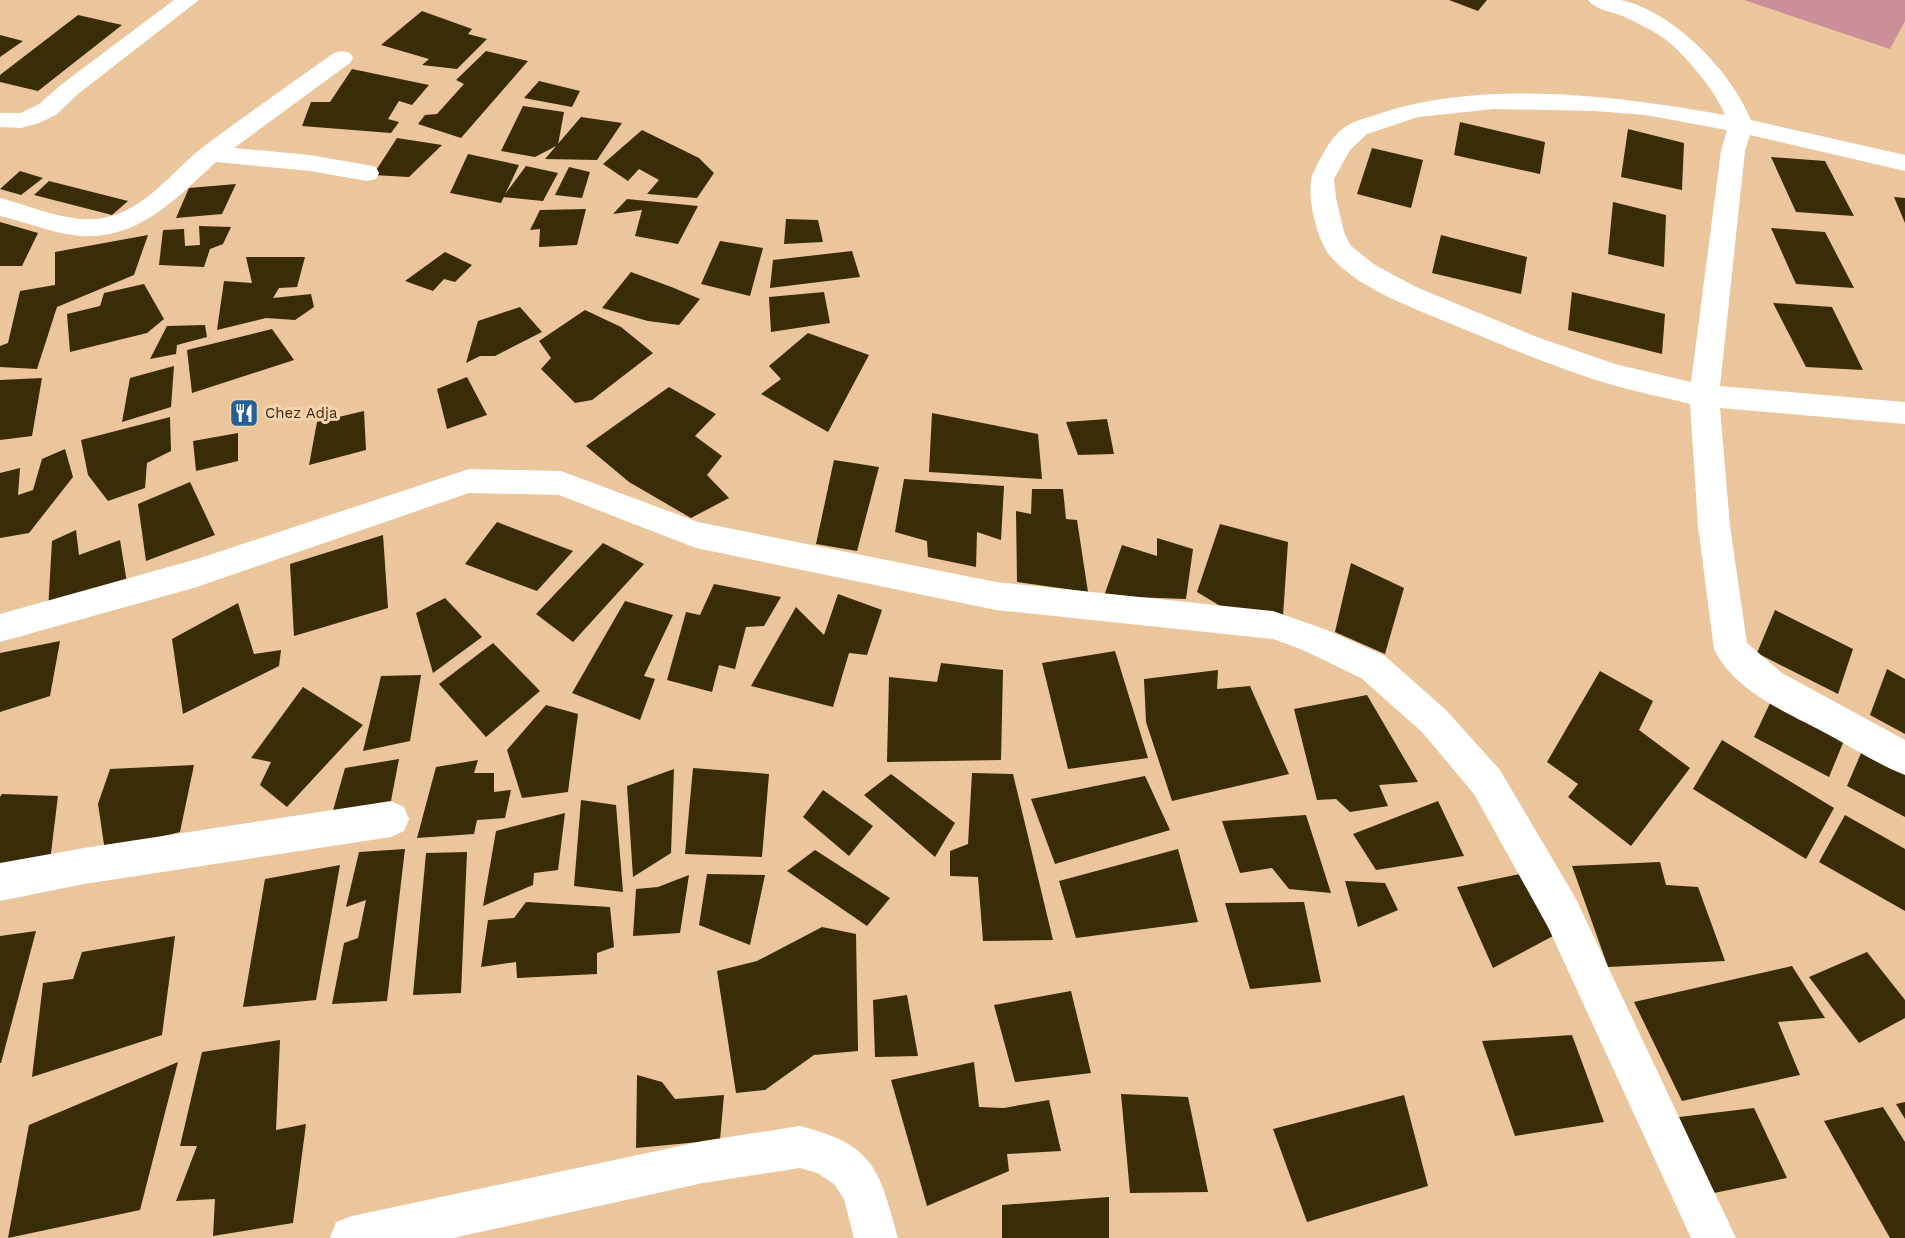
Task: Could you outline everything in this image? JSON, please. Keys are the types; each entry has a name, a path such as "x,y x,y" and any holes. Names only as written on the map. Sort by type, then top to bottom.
{"street":[{"path":"0,120 31,120 54,106 70,89 188,0"},
{"path":"1599,0 1630,11 1672,33 1712,74 1732,102 1741,126 1733,151 1704,396 1714,526 1731,649 1741,661 1770,684 1905,758"},
{"path":"0,207 82,228 112,226 143,213 210,153 342,58"},
{"path":"1905,163 1741,126 1645,108 1548,102 1456,104 1415,110 1358,129 1340,146 1322,179 1323,198 1331,232 1340,250 1365,272 1406,294 1527,344 1612,374 1704,396 1905,412"},
{"path":"210,153 310,163 367,173"},
{"path":"0,628 197,573 469,480 561,483 696,536 996,596 1273,625 1315,640 1373,667 1434,721 1487,782 1562,913 1714,1238"},
{"path":"0,882 84,866 391,819"},
{"path":"352,1238 703,1162 800,1147 827,1154 849,1169 863,1189 876,1238"}],"shaded area":[{"path":"1744,0 1905,0 1905,21 1890,49"}],"building":[{"path":"1449,0 1487,0 1478,11"},
{"path":"422,11 472,29 468,34 487,39 457,69 422,65 429,59 381,45"},
{"path":"78,15 122,25 38,91 0,82 0,75"},
{"path":"0,35 23,41 0,57"},
{"path":"486,51 528,61 461,138 418,124 425,115 437,114 464,84 456,80"},
{"path":"352,69 429,85 412,105 399,101 388,119 399,122 391,133 302,126 311,102 330,102"},
{"path":"539,81 580,91 572,107 524,98"},
{"path":"523,106 564,112 558,145 535,157 501,151"},
{"path":"581,117 622,123 597,160 545,159"},
{"path":"1460,122 1545,142 1540,174 1454,155"},
{"path":"1628,129 1684,143 1682,190 1621,177"},
{"path":"642,130 699,158 714,173 697,198 647,194 659,180 639,169 628,181 603,164"},
{"path":"397,138 442,145 409,177 373,175"},
{"path":"1372,148 1423,160 1411,208 1357,194"},
{"path":"468,154 519,165 501,203 450,193"},
{"path":"1771,157 1825,161 1854,216 1796,212"},
{"path":"526,166 558,173 543,201 503,197"},
{"path":"569,167 590,172 582,198 555,195"},
{"path":"20,171 43,178 21,195 0,189"},
{"path":"49,181 128,201 112,215 34,195"},
{"path":"236,184 222,214 176,218 189,188"},
{"path":"1894,197 1905,198 1905,223"},
{"path":"627,199 698,206 678,244 635,236 642,210 613,214"},
{"path":"1613,202 1666,215 1664,267 1608,254"},
{"path":"586,209 577,245 539,247 540,229 530,230 540,210"},
{"path":"786,219 818,220 823,242 784,244"},
{"path":"0,222 38,233 22,266 0,266"},
{"path":"199,226 231,227 223,244 210,249 204,267 159,265 163,230 184,229 185,246 200,245"},
{"path":"1771,228 1825,232 1854,288 1796,284"},
{"path":"148,235 134,275 57,307 37,369 0,367 0,346 8,343 20,291 55,285 55,252"},
{"path":"1441,235 1527,257 1521,294 1432,273"},
{"path":"720,241 763,248 750,296 701,284"},
{"path":"852,251 860,277 770,288 773,260"},
{"path":"445,252 472,265 455,282 444,279 433,291 405,281"},
{"path":"246,257 305,257 297,287 279,288 273,298 311,294 314,307 295,320 266,318 217,330 224,281 252,283"},
{"path":"631,272 700,299 679,325 648,321 602,308"},
{"path":"144,284 164,319 147,333 70,352 67,314 100,306 104,293"},
{"path":"824,292 830,323 771,332 769,297"},
{"path":"1572,292 1665,314 1662,354 1568,330"},
{"path":"1773,303 1832,307 1863,370 1806,367"},
{"path":"520,307 542,332 495,356 480,356 466,363 478,321"},
{"path":"585,310 621,327 653,353 592,400 575,403 541,369 551,358 539,341"},
{"path":"205,325 207,337 177,345 176,354 150,359 167,326"},
{"path":"272,329 294,360 192,393 187,350"},
{"path":"808,333 869,355 828,432 761,394 781,379 769,366"},
{"path":"174,366 171,407 122,422 130,378"},
{"path":"467,377 487,415 447,429 437,389"},
{"path":"42,378 32,436 0,440 0,380"},
{"path":"669,387 716,414 695,436 722,456 707,475 729,498 691,518 629,482 586,446"},
{"path":"364,411 366,450 309,465 317,422"},
{"path":"932,413 1038,434 1042,479 929,472"},
{"path":"170,417 171,451 147,463 145,488 108,501 88,475 81,440"},
{"path":"1107,419 1114,454 1078,455 1066,422"},
{"path":"238,433 238,461 196,471 193,441"},
{"path":"65,449 73,477 29,533 0,538 0,473 20,468 18,495 33,490 42,459"},
{"path":"834,460 879,467 857,551 816,544"},
{"path":"904,479 1004,486 1001,540 977,532 976,567 928,557 927,541 895,532"},
{"path":"190,482 215,535 146,561 138,504"},
{"path":"1032,489 1063,489 1066,519 1077,520 1088,592 1017,582 1016,511 1031,514"},
{"path":"497,522 573,551 537,591 465,564"},
{"path":"1220,524 1288,542 1283,616 1222,607 1197,592"},
{"path":"76,530 79,555 120,540 127,583 48,611 52,541"},
{"path":"383,535 388,608 294,636 290,564"},
{"path":"1157,538 1193,549 1186,599 1104,596 1122,545 1157,556"},
{"path":"603,543 644,564 573,642 536,614"},
{"path":"1351,563 1404,588 1385,654 1335,632"},
{"path":"714,584 781,597 764,626 746,627 735,669 719,665 712,692 667,680 686,612 700,615"},
{"path":"838,594 882,610 867,655 849,653 833,707 751,686 796,607 824,635"},
{"path":"445,598 482,637 433,673 416,613"},
{"path":"625,601 673,615 644,676 655,679 640,720 572,693"},
{"path":"238,603 254,654 281,650 279,666 183,714 172,639"},
{"path":"1775,610 1853,649 1838,694 1757,653"},
{"path":"60,641 50,696 0,712 0,653"},
{"path":"493,643 540,691 486,737 439,684"},
{"path":"1115,651 1148,758 1068,769 1042,663"},
{"path":"941,663 1003,670 1001,760 887,762 889,677 937,682"},
{"path":"1887,669 1905,679 1905,734 1870,715"},
{"path":"1218,670 1217,689 1250,686 1289,774 1172,801 1146,722 1144,679"},
{"path":"1600,671 1653,701 1639,730 1690,768 1631,846 1568,797 1578,784 1547,762"},
{"path":"421,675 410,741 363,751 381,676"},
{"path":"303,687 363,725 287,807 260,785 271,762 251,758"},
{"path":"1367,695 1418,782 1379,785 1388,806 1350,812 1336,799 1317,800 1294,709"},
{"path":"1772,699 1845,738 1829,777 1754,737"},
{"path":"546,705 578,714 568,792 522,798 507,750"},
{"path":"1722,740 1834,808 1806,859 1693,789"},
{"path":"1862,751 1905,774 1905,817 1847,786"},
{"path":"399,759 389,811 332,814 345,768"},
{"path":"478,760 474,773 494,773 494,792 511,790 505,818 477,820 474,834 417,838 436,767"},
{"path":"194,765 180,832 105,851 98,804 110,769"},
{"path":"693,768 769,774 762,857 685,854"},
{"path":"674,769 671,853 633,877 627,786"},
{"path":"972,773 1013,774 1053,940 983,941 978,877 950,876 950,851 968,844"},
{"path":"891,774 955,823 935,857 864,795"},
{"path":"1145,776 1170,830 1055,864 1031,799"},
{"path":"823,790 873,826 849,856 803,817"},
{"path":"2,794 58,796 50,861 0,869 0,797"},
{"path":"581,800 616,805 623,892 574,886"},
{"path":"1438,801 1464,856 1376,870 1353,834"},
{"path":"565,813 558,870 534,873 533,885 483,906 496,831"},
{"path":"1306,815 1331,893 1289,889 1272,868 1240,873 1222,821"},
{"path":"1845,815 1905,849 1905,911 1819,862"},
{"path":"405,849 387,1001 332,1004 344,943 358,938 366,900 346,907 359,852"},
{"path":"1178,849 1198,922 1076,938 1059,881"},
{"path":"815,850 890,898 867,926 787,871"},
{"path":"467,852 461,993 413,995 426,853"},
{"path":"1660,862 1666,885 1698,887 1725,961 1608,967 1572,866"},
{"path":"340,865 316,1000 243,1007 265,879"},
{"path":"707,874 765,875 750,945 699,925"},
{"path":"1520,874 1553,936 1493,968 1457,887"},
{"path":"689,875 680,933 633,936 636,889 658,887"},
{"path":"1345,881 1385,883 1398,910 1358,927"},
{"path":"526,902 610,907 614,947 597,953 597,974 517,978 516,962 481,967 488,920 514,918"},
{"path":"1304,902 1321,982 1250,989 1225,903"},
{"path":"822,927 856,934 858,1051 814,1055 765,1090 736,1093 717,971 757,961"},
{"path":"36,931 1,1063 0,1063 0,936"},
{"path":"175,936 162,1035 32,1077 43,983 73,979 82,952"},
{"path":"1867,952 1905,1000 1905,1018 1859,1043 1809,977"},
{"path":"1792,966 1825,1018 1778,1022 1800,1075 1682,1101 1634,1002"},
{"path":"1071,991 1091,1073 1015,1082 994,1005"},
{"path":"907,995 918,1056 875,1057 873,1000"},
{"path":"1572,1035 1604,1122 1515,1136 1482,1041"},
{"path":"280,1040 276,1130 306,1124 293,1223 213,1236 215,1199 176,1201 197,1146 180,1146 202,1052"},
{"path":"178,1062 140,1210 8,1238 29,1125"},
{"path":"974,1062 979,1107 1004,1108 1049,1100 1061,1151 1007,1154 1009,1171 927,1206 891,1080"},
{"path":"637,1075 662,1082 675,1099 724,1095 720,1140 636,1148"},
{"path":"1121,1094 1188,1097 1208,1192 1130,1193"},
{"path":"1404,1095 1428,1186 1307,1222 1273,1129"},
{"path":"1905,1102 1905,1119 1896,1104"},
{"path":"1883,1107 1905,1142 1905,1238 1890,1238 1824,1121"},
{"path":"1754,1108 1787,1178 1709,1194 1679,1117"},
{"path":"1109,1197 1109,1238 1002,1238 1002,1205"}],"place":[{"name":"Chez Adja","path":"244,413"}]}
